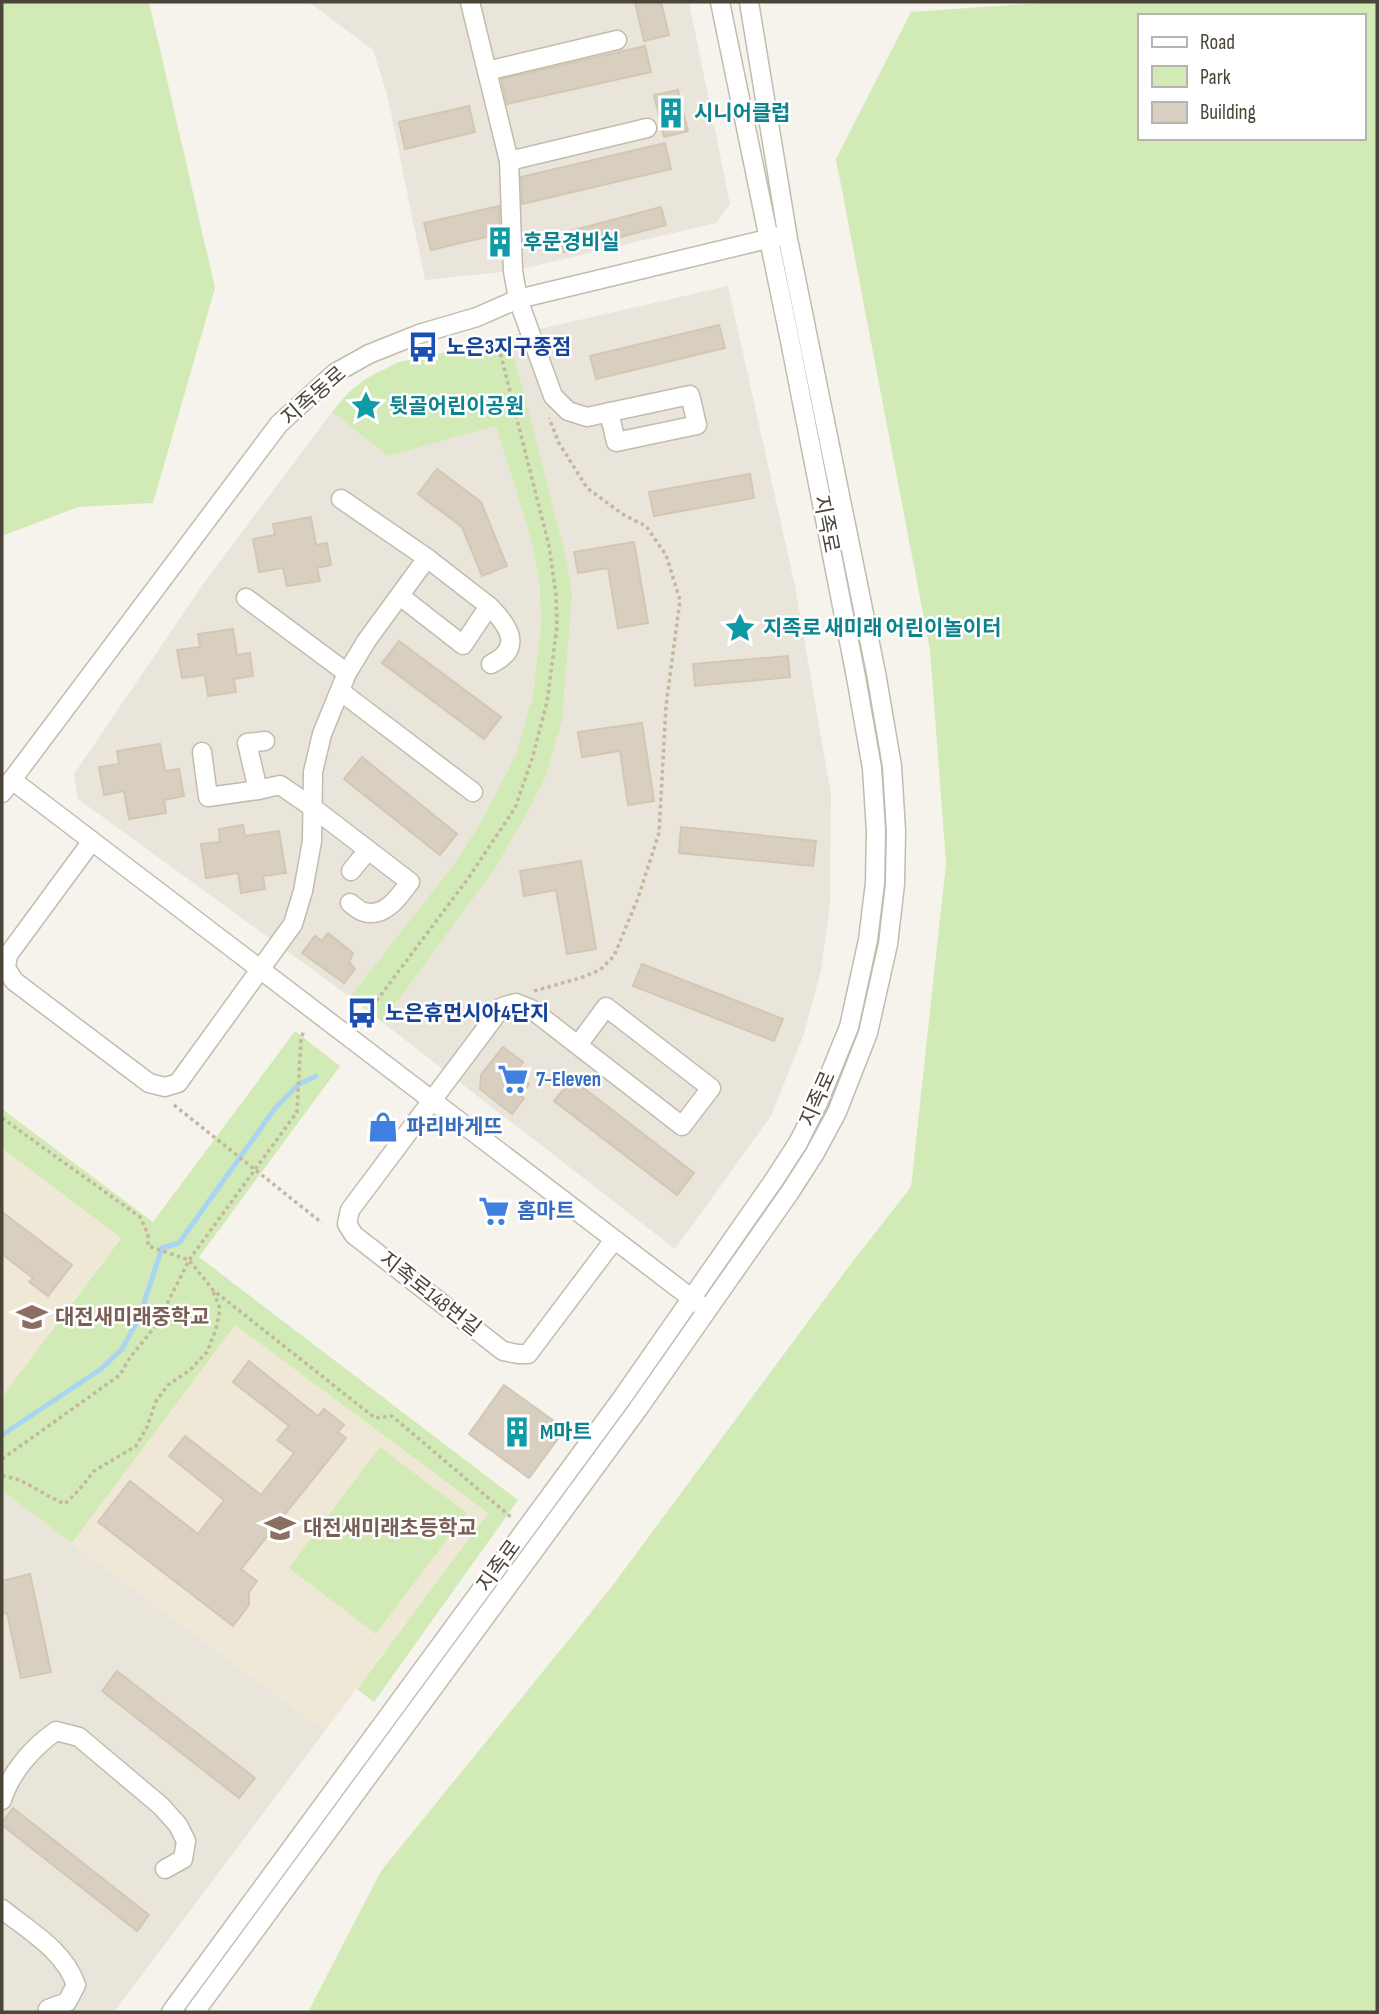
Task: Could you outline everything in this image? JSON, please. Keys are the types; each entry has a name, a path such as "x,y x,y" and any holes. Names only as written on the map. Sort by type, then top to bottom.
{"street":[{"path":"470,2 509,161 513,271 518,299 553,396 568,411 587,417 609,412 690,395 697,425 616,442 609,412"},
{"name":"지족로","path":"171,2012 606,1420 774,1181 798,1143 818,1103 849,1027 868,940 875,883 876,831 872,768 854,663 720,2"},
{"name":"지족로","path":"195,2012 630,1421 790,1192 837,1112 868,1033 888,944 895,884 896,831 892,766 876,673 788,234 749,2"},
{"path":"488,71 617,40"},
{"path":"509,161 647,128"},
{"name":"지족동로","path":"7,786 279,424 335,373 369,354 419,334 477,317 518,299 788,234"},
{"path":"341,499 427,558 502,619 510,633 510,646 504,658 491,664"},
{"path":"92,841 8,955 6,968 14,981 149,1083 165,1087 178,1083 293,924 303,891 312,841 313,772 322,734 347,673 367,640 427,558"},
{"path":"400,596 463,645 489,606"},
{"path":"246,598 347,673"},
{"path":"340,691 473,792"},
{"path":"257,790 247,743 265,741"},
{"path":"202,752 208,797 280,785 410,882 391,906 375,912 363,912 350,903"},
{"path":"7,786 92,841 707,1311"},
{"path":"351,871 368,850"},
{"path":"432,1101 502,1007 516,1003 531,1009 682,1126 711,1088 606,1007 578,1045"},
{"name":"지족로148번길","path":"432,1101 350,1210 347,1224 354,1235 503,1351 528,1354 614,1240"},
{"path":"2,1800 6,1785 40,1742 57,1731 79,1737 161,1806 178,1825 186,1841 183,1859 165,1869"},
{"path":"2,1909 61,1956 71,1972 76,1985 67,2002 48,2009"}],"path":[{"path":"368,1012 467,880 514,808 532,759 547,702 557,627 556,595 549,546 497,340"},
{"path":"534,991 600,970 614,956 638,898 659,833 666,706 680,600 666,555 646,526 624,515 587,488 559,443 549,417"},
{"path":"2,1459 120,1374 157,1324 189,1260 297,1112 298,1072 304,1030"},
{"path":"174,1105 322,1223"},
{"path":"2,1118 139,1217 148,1234 148,1246 189,1260 213,1290 375,1418 392,1416 516,1522"},
{"path":"2,1476 32,1486 49,1498 65,1504 94,1471 136,1446 147,1427 156,1401 168,1385 190,1370 207,1352 220,1309 213,1290"}],"shaded area":[{"path":"309,2 689,2 730,204 716,223 513,271 425,280 387,94 373,50"},
{"path":"728,286 795,586 831,794 830,905 821,970 804,1034 771,1116 675,1249 382,1022 492,873 545,778 564,548 509,336"},
{"path":"332,412 388,456 496,426 530,536 539,578 541,621 533,695 515,757 482,820 454,864 350,997 78,799 74,774 204,583"},
{"name":"대전새미래중학교","path":"2,1148 121,1237 2,1397"},
{"name":"대전새미래초등학교","path":"234,1324 488,1513 325,1731 72,1543"},
{"path":"2,1491 325,1731 114,2012 2,2012"}],"green space":[{"path":"2,2 149,2 215,288 153,503 78,507 2,536"},
{"path":"1055,2 1377,2 1377,2012 308,2012 381,1871 610,1589 911,1187 946,863 930,650 836,159 911,12"},
{"path":"509,336 564,548 572,593 562,720 545,778 492,873 382,1022 350,997 454,864 482,820 515,757 533,695 541,621 539,578 530,536 496,426 388,456 332,412 349,392 367,378 399,362"},
{"path":"295,1031 340,1066 199,1257 518,1500 374,1702 357,1689 488,1513 235,1325 72,1543 2,1491 2,1397 121,1238 2,1148 2,1109 153,1222"},
{"path":"380,1447 467,1513 376,1634 289,1568"}],"building":[{"path":"635,2 661,2 669,35 644,41"},
{"path":"645,46 651,72 507,104 501,79"},
{"name":"시니어클럽","path":"678,90 688,131 664,137 654,95"},
{"path":"469,106 475,132 405,149 399,122"},
{"path":"665,143 671,169 522,204 521,177"},
{"path":"499,206 501,248 493,250 490,236 431,250 424,223"},
{"path":"661,207 666,225 564,252 559,234"},
{"path":"719,325 725,348 596,379 590,356"},
{"path":"437,469 481,502 507,566 482,576 462,527 418,494"},
{"path":"750,474 754,498 654,516 649,492"},
{"path":"311,517 316,545 327,543 331,565 317,568 320,581 287,586 283,568 259,572 253,539 275,535 273,524"},
{"path":"634,542 648,623 618,628 608,568 578,573 574,552"},
{"path":"233,629 237,655 250,653 253,676 234,679 236,692 208,696 205,675 182,678 177,650 200,647 198,634"},
{"path":"399,641 501,717 484,739 382,663"},
{"path":"788,656 790,677 695,686 693,664"},
{"path":"642,723 654,801 628,805 620,751 582,757 578,732"},
{"path":"160,744 165,771 179,769 184,796 164,800 166,813 129,819 124,791 104,795 99,767 119,764 117,751"},
{"path":"362,757 457,834 440,855 344,779"},
{"path":"243,825 245,836 279,831 286,873 263,876 265,889 241,893 238,873 206,878 201,844 220,842 219,829"},
{"path":"681,827 816,841 813,866 679,853"},
{"path":"581,861 596,949 567,954 556,890 524,896 520,871"},
{"path":"328,933 353,953 349,962 355,969 344,983 302,953 315,936 322,941"},
{"path":"642,964 783,1019 774,1041 633,986"},
{"path":"503,1047 523,1062 515,1073 529,1084 520,1096 524,1098 512,1114 480,1089 481,1075"},
{"path":"572,1079 694,1173 677,1195 554,1101"},
{"path":"2,1212 72,1265 48,1296 29,1282 33,1278 2,1254"},
{"path":"249,1361 318,1416 324,1409 344,1425 338,1432 346,1438 241,1569 257,1581 249,1592 249,1605 233,1626 98,1522 130,1481 198,1534 224,1500 169,1456 185,1436 261,1495 294,1453 277,1440 289,1426 233,1382"},
{"name":"M마트","path":"504,1385 565,1429 529,1478 469,1434"},
{"path":"30,1574 51,1672 21,1678 7,1613 2,1614 2,1581"},
{"path":"117,1671 255,1778 239,1798 102,1691"},
{"path":"13,1808 149,1915 137,1931 2,1825"}],"waterway":[{"path":"2,1435 101,1369 122,1349 139,1318 162,1248 179,1243 276,1107 299,1084 316,1076"}],"place":[{"name":"시니어클럽","path":"671,113"},
{"name":"후문경비실","path":"500,242"},
{"name":"노은3지구종점","path":"423,347"},
{"name":"뒷골어린이공원","path":"366,406"},
{"name":"지족로 새미래 어린이놀이터","path":"740,628"},
{"name":"노은휴먼시아4단지","path":"362,1013"},
{"name":"7-Eleven","path":"513,1079"},
{"name":"파리바게뜨","path":"383,1127"},
{"name":"홈마트","path":"494,1211"},
{"name":"대전새미래중학교","path":"32,1317"},
{"name":"M마트","path":"517,1432"},
{"name":"대전새미래초등학교","path":"280,1528"}]}
